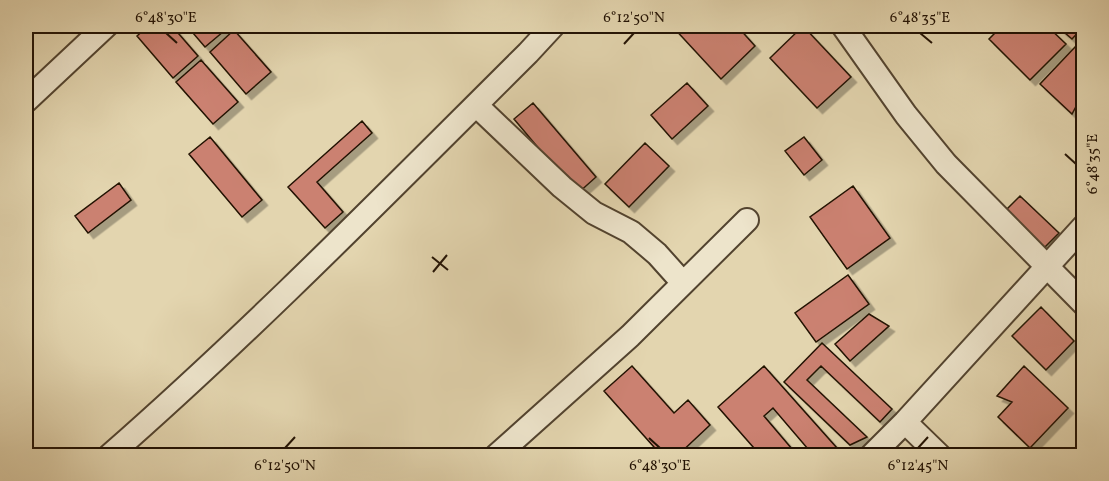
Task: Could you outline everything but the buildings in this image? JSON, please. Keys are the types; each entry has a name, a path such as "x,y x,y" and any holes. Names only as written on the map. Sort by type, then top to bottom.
{"street":[{"path":"26,100 106,26"},
{"path":"109,456 176,397 301,278 553,26"},
{"path":"843,26 906,115 946,164 1083,304"},
{"path":"476,105 562,187 594,213 631,232 657,254 683,283"},
{"path":"496,456 630,336 747,220"},
{"path":"871,456 905,422 1083,226"},
{"path":"905,422 940,456"}]}
